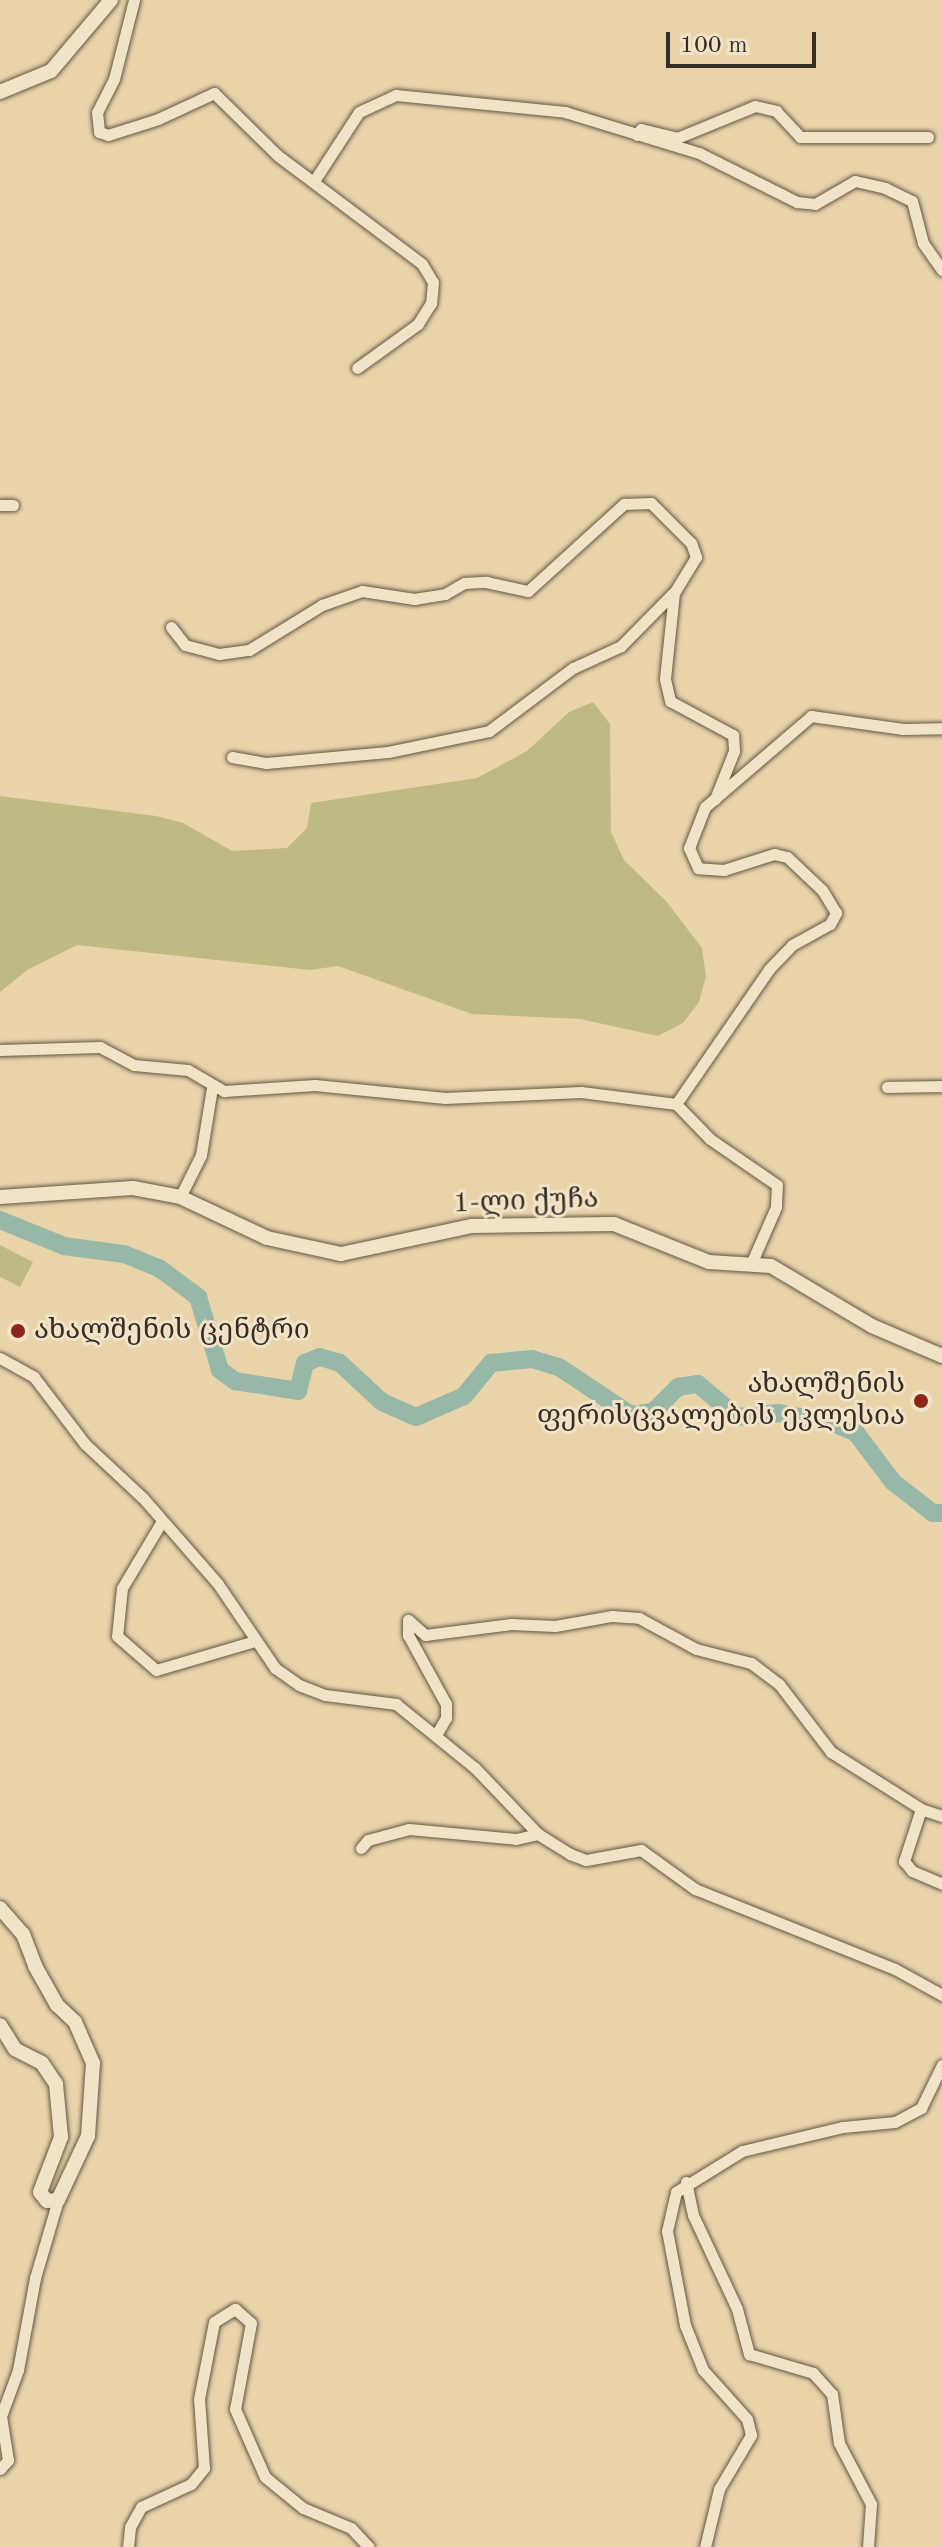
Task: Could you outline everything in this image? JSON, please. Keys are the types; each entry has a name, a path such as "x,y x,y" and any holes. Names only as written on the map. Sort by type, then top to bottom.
{"street":[{"path":"0,92 51,71 111,0"},
{"path":"134,0 114,79 97,112 99,132 108,135 158,119 214,93 261,141 341,206 398,242 433,282 431,303 418,324 357,368"},
{"path":"314,181 359,112 396,95 565,112 699,153 797,202 815,204 855,181 885,188 912,201 923,243 942,270"},
{"path":"637,136 641,129 677,138 755,106 776,111 800,137 928,137"},
{"path":"171,627 185,645 219,654 249,650 322,605 362,591 414,599 445,594 464,583 486,582 528,591 624,504 651,503 691,543 696,557 674,593 621,646 573,668 489,731 388,752 266,763 232,757"},
{"path":"674,593 665,679 670,701 733,735 734,751 715,799"},
{"path":"676,1104 769,969 792,945 830,924 836,913 822,890 787,857 762,856 724,870 698,868 689,848 695,824 715,799 811,716 903,729 942,728"},
{"path":"0,1050 100,1047 134,1065 188,1070 212,1088 244,1092 315,1085 445,1098 581,1092 676,1104 710,1139 777,1185 776,1207 751,1264"},
{"path":"887,1087 942,1086"},
{"path":"180,1197 201,1155 212,1088"},
{"name":"1-ლი ქუჩა","path":"0,1197 133,1188 180,1197 267,1238 341,1254 472,1226 572,1222 614,1224 709,1262 771,1266 872,1326 942,1356"},
{"path":"0,1358 34,1377 85,1444 162,1521 218,1584 275,1668 299,1685 325,1695 396,1704 436,1735 538,1834 586,1860 623,1849 641,1850 695,1889 895,1969 942,1995"},
{"path":"162,1521 122,1588 117,1636 156,1670 255,1641"},
{"path":"436,1735 446,1704 408,1635 408,1620 425,1635 511,1624 555,1626 612,1616 639,1618 696,1649 751,1663 779,1684 831,1752 921,1809 942,1816"},
{"path":"921,1809 904,1861 912,1871 942,1884"},
{"path":"361,1848 368,1840 409,1829 516,1839 538,1834"},
{"path":"0,1908 23,1934 35,1966 57,2005 75,2022 93,2063 88,2136 58,2200 35,2278 18,2370 1,2416 8,2460 0,2469"},
{"path":"0,2025 15,2049 42,2063 56,2084 62,2112 61,2137 40,2192 47,2201 58,2200"},
{"path":"705,2547 719,2489 751,2435 747,2419 703,2370 678,2299 667,2231 669,2210 686,2182 742,2151 843,2127 895,2122 921,2108 942,2065"},
{"path":"686,2182 693,2215 722,2271 749,2354 813,2373 832,2394 839,2443 871,2504 868,2547"},
{"path":"128,2547 130,2527 141,2507 191,2484 204,2468 199,2399 214,2322 235,2309 251,2323 235,2409 265,2477 303,2508 351,2528 369,2547"},
{"path":"712,2525 715,2547"}],"shaded area":[{"path":"593,702 610,724 611,832 624,860 666,901 702,948 706,976 699,1002 683,1023 658,1036 580,1019 472,1014 338,966 310,970 77,945 27,970 0,992 0,796 156,816 183,823 232,851 287,848 307,828 311,803 477,778 527,751 569,712"},
{"path":"0,1245 33,1262 20,1287 0,1277"}],"waterway":[{"path":"0,1220 64,1246 124,1254 159,1268 198,1297 220,1370 235,1381 298,1391 305,1363 320,1357 340,1363 382,1402 416,1417 464,1396 491,1363 532,1359 559,1367 631,1415 653,1412 678,1387 698,1384 737,1417 779,1413 833,1423 856,1433 893,1482 933,1513 942,1513"}],"place":[{"name":"ახალშენის ცენტრი","path":"18,1331"},
{"name":"ახალშენის ფერისცვალების ეკლესია","path":"921,1401"}]}
